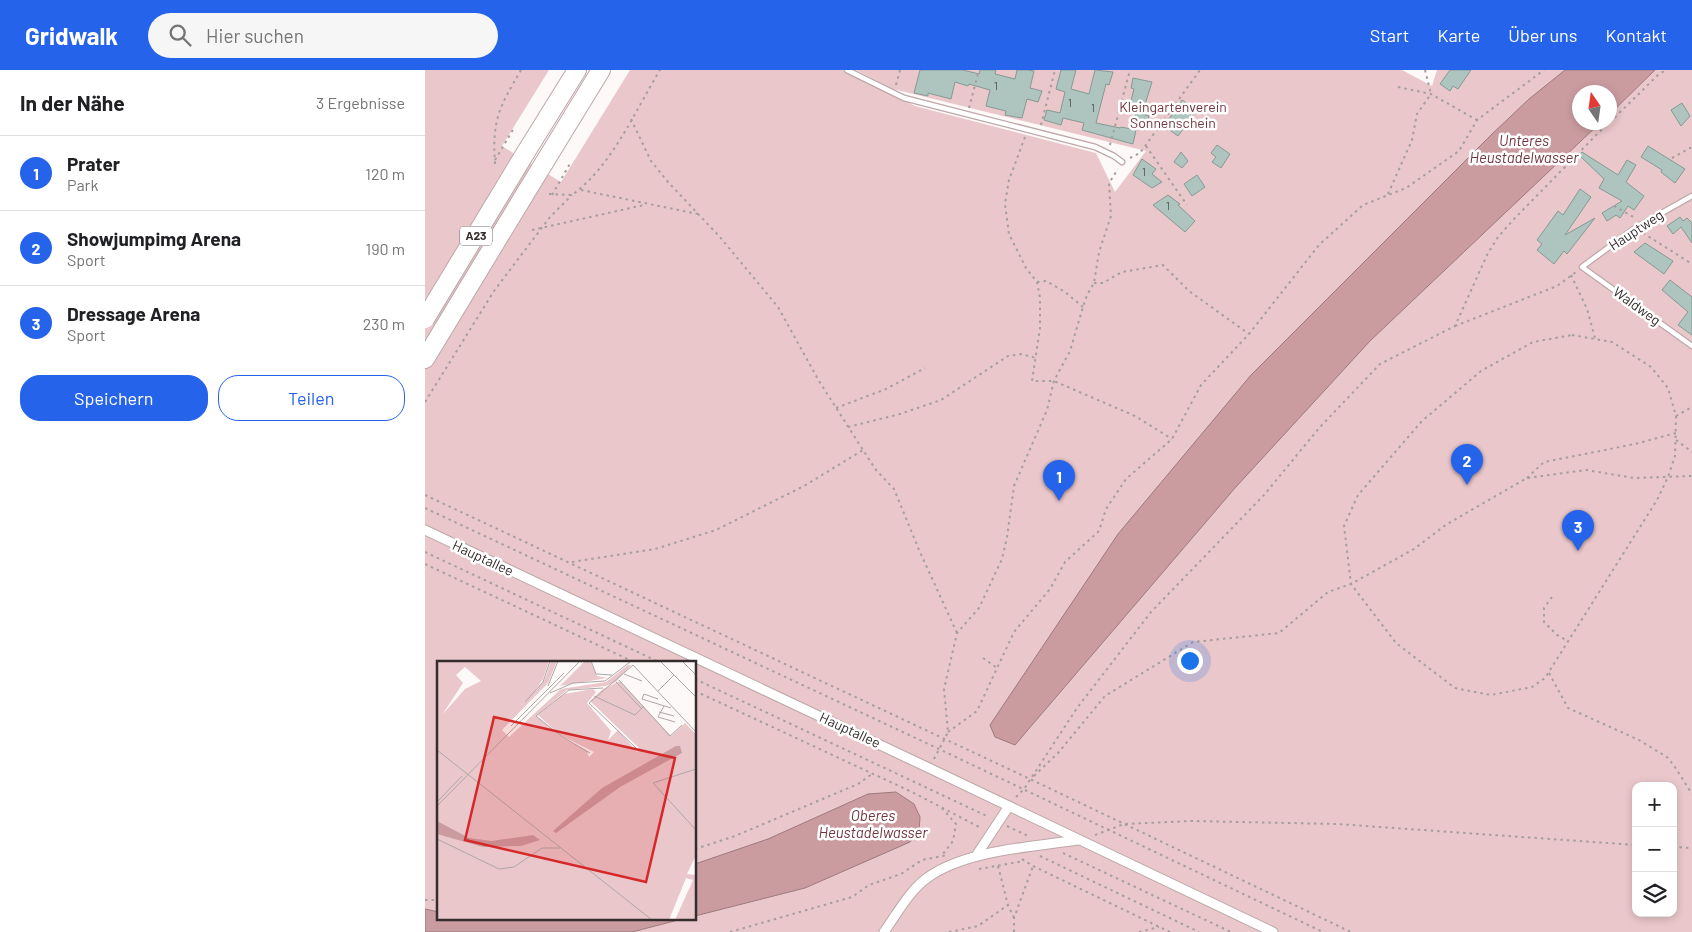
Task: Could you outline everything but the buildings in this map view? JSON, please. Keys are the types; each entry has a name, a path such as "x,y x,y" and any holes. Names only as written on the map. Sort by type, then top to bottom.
{"highway":[{"name":"A23","path":"425,319 577,70"},
{"name":"A23","path":"425,359 601,70"}],"street":[{"name":"Hauptallee","path":"425,530 1273,932"},
{"path":"976,856 1009,806"},
{"path":"885,932 910,896 926,879 947,865 976,856 1079,840"}],"lane":[{"path":"847,70 904,98 1108,152 1122,162"},
{"name":"Hauptweg","path":"1582,267 1635,228 1692,196"},
{"name":"Waldweg","path":"1582,267 1692,346"}],"path":[{"path":"495,164 494,132 497,114 521,70"},
{"path":"425,402 494,291 541,228 559,207 592,177 607,158 660,70"},
{"path":"894,93 900,70"},
{"path":"967,115 979,70"},
{"path":"1039,133 1055,70"},
{"path":"1108,152 1130,70"},
{"path":"929,768 947,732 944,689 957,633 979,608 1002,559 1014,486 1047,410 1054,382 1071,351 1087,295 1094,283 1099,252 1111,216 1109,183 1122,162 1140,153 1200,70"},
{"path":"1387,195 1412,140 1417,114 1431,94 1425,70"},
{"path":"947,732 977,711 1014,632 1050,589 1065,562 1099,531 1106,509 1126,479 1172,439 1201,385 1249,334 1319,245 1363,205 1406,188 1459,151 1477,120 1544,70"},
{"path":"1617,114 1658,75 1667,70"},
{"path":"1398,87 1431,94 1477,120"},
{"path":"631,119 651,161 668,182 719,236 778,307 836,408 876,470 894,489 919,550 957,633"},
{"path":"495,160 514,128"},
{"path":"1027,130 1009,180 1005,204 1009,234 1026,268 1037,282 1040,298 1040,328 1032,381 1054,382 1135,416 1172,439"},
{"path":"1455,326 1487,255 1498,237 1601,130"},
{"path":"1145,146 1187,205"},
{"path":"1672,158 1692,147"},
{"path":"571,162 550,194 572,195"},
{"path":"580,189 699,214"},
{"path":"532,230 646,204"},
{"path":"1614,206 1638,220 1646,221"},
{"path":"1635,228 1692,264"},
{"path":"1094,283 1103,282 1122,272 1163,265 1189,292 1249,334"},
{"path":"1009,806 1024,789 1077,708 1151,612 1264,495 1320,427 1380,364 1455,326 1557,286 1582,267"},
{"path":"1571,275 1587,309 1595,339"},
{"path":"1037,282 1046,280 1065,292 1083,307"},
{"path":"1572,335 1612,342 1651,367 1667,388 1676,416 1675,456 1657,500 1545,678 1532,687 1491,695 1455,688 1396,643 1351,584 1344,526 1359,495 1422,421 1481,371 1533,342 1572,335"},
{"path":"849,428 941,400 1008,356 1021,354 1036,358"},
{"path":"836,408 886,389 925,368"},
{"path":"1676,416 1692,407"},
{"path":"1030,779 1058,753 1105,696 1193,642 1279,633 1329,592 1351,584 1414,549 1447,524 1527,478 1545,462 1635,444 1676,433"},
{"path":"1675,440 1692,452"},
{"path":"570,563 655,549 716,530 804,486 863,450"},
{"path":"1527,478 1586,470 1634,478 1692,476"},
{"path":"425,495 1351,932"},
{"path":"425,508 1024,789 1323,932"},
{"path":"425,552 657,661"},
{"path":"425,564 632,661"},
{"path":"1551,597 1544,608 1544,622 1557,635 1568,641"},
{"path":"983,658 997,668"},
{"path":"1549,672 1568,708 1631,736 1668,758 1692,794"},
{"path":"696,679 1231,932"},
{"path":"696,691 872,773 991,833"},
{"path":"696,849 735,836 858,784 872,773"},
{"path":"941,807 956,824 953,841 943,854"},
{"path":"1079,840 1124,824 1192,820 1337,824 1632,845"},
{"path":"1677,847 1692,848"},
{"path":"1025,848 1199,932"},
{"path":"1011,850 1033,866 1169,932"},
{"path":"730,932 852,897 869,885 901,874 922,860 943,854 951,855"},
{"path":"979,869 1024,861"},
{"path":"998,866 1008,905 1014,918"},
{"path":"1013,932 1014,918 1033,866"},
{"path":"949,932 978,926 1008,905"},
{"path":"1139,932 1159,927"}],"green space":[{"name":"Kleingartenverein Sonnenschein","path":"425,70 549,70 502,146 561,182 630,70 842,70 915,106 1096,153 1115,192 1146,151 893,89 856,70 1402,70 1432,86 1437,70 1692,70 1692,932 425,932"}],"water":[{"name":"Unteres Heustadelwasser","path":"1565,70 1655,70 1617,107 1617,85 1572,85 1572,130 1593,130 1370,341 1235,488 1015,745 995,737 990,725 1118,534 1251,375 1529,99"},
{"name":"Oberes Heustadelwasser","path":"896,792 914,804 920,817 919,832 910,842 805,888 696,916 696,864 768,839 868,794"},
{"path":"425,909 437,912 437,920 678,920 632,932 425,932"}],"place":[{"name":"Showjumpimg Arena","path":"1467,485"},
{"name":"Prater","path":"1059,501"},
{"name":"Dressage Arena","path":"1578,551"}]}
